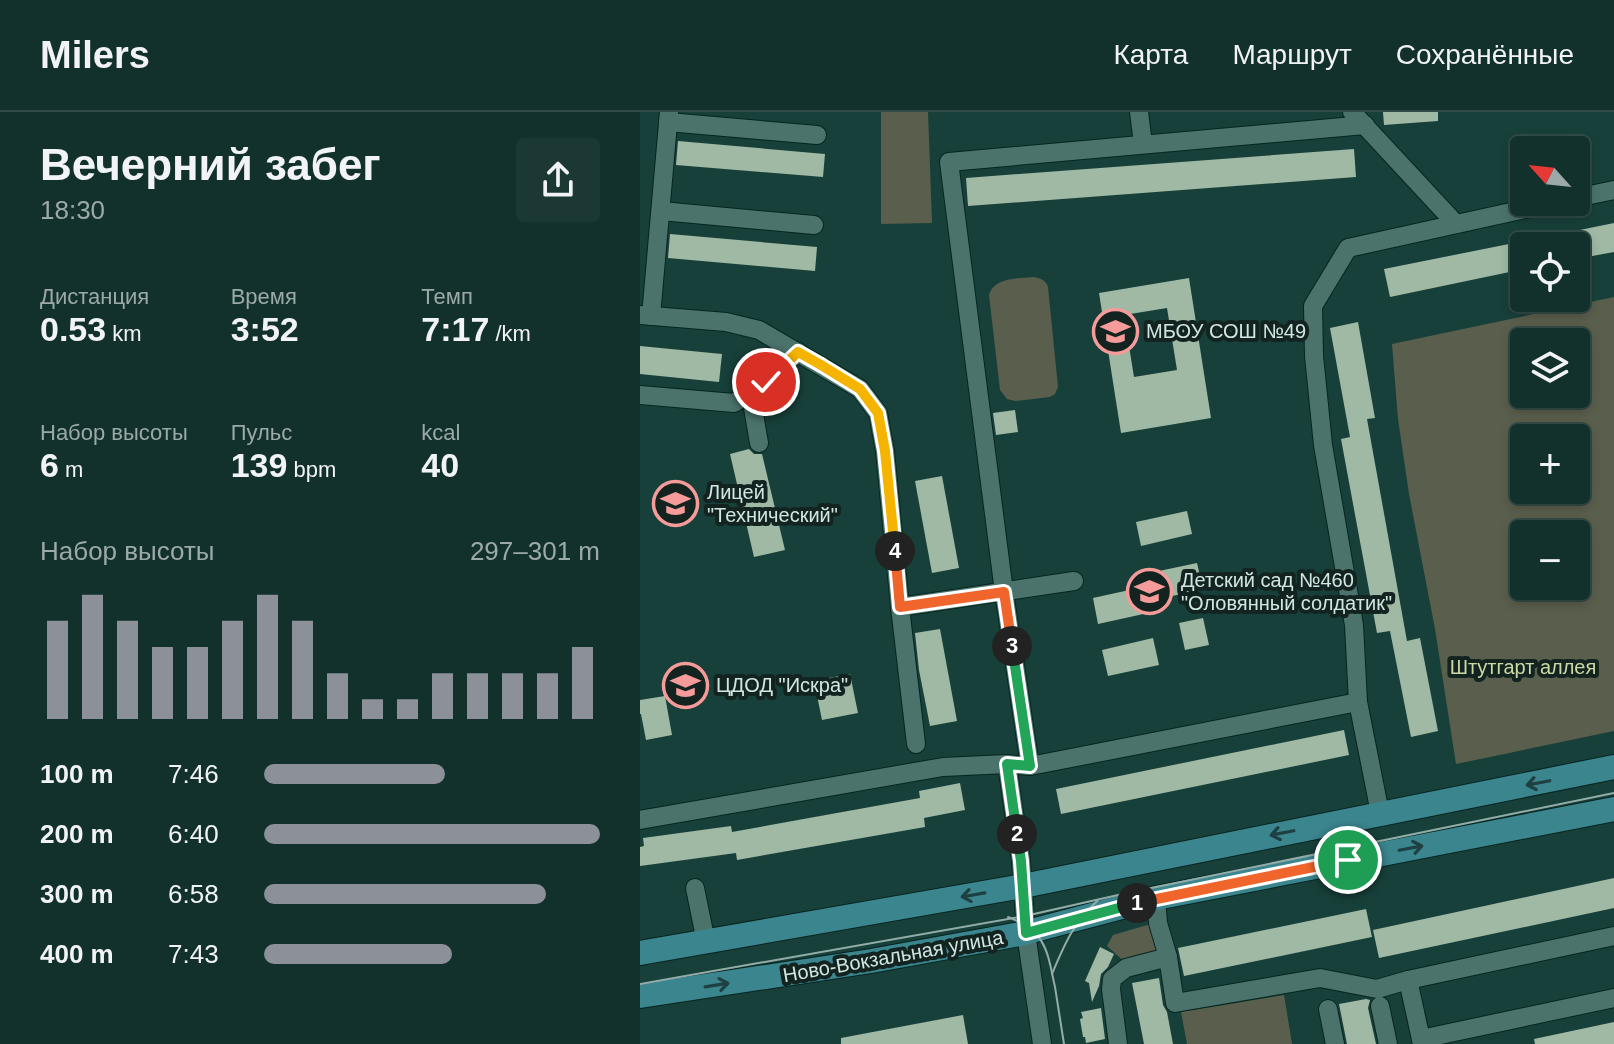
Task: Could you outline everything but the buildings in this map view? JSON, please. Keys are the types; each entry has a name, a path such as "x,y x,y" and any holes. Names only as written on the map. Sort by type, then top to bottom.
{"main road":[{"path":"640,953 1023,886 1614,767"},
{"name":"Ново-Вокзальная улица","path":"640,996 871,961 1026,933 1156,898 1614,809"}],"street":[{"path":"1139,112 1143,144"},
{"path":"817,135 669,117 661,211 646,316 726,322 759,330 860,389 878,413 885,451 916,744"},
{"path":"1030,766 1004,592 949,162 1143,144 1359,118 1456,224"},
{"path":"1590,195 1614,190"},
{"path":"661,211 814,225"},
{"path":"1380,813 1358,702 1354,625 1323,445 1314,356 1313,306 1348,248 1510,212"},
{"path":"640,395 734,403 766,382 798,352"},
{"path":"759,443 753,408 766,382"},
{"path":"900,607 1074,581"},
{"path":"640,820 943,767 1030,766 1358,702"},
{"path":"1007,764 1042,1044"},
{"path":"695,888 706,942"},
{"path":"1156,898 1158,923 1168,957 1175,1003 1320,978 1377,989 1614,936"},
{"path":"1118,1044 1112,979 1126,968 1168,957"},
{"path":"1408,980 1422,1042 1614,998"},
{"path":"1380,1006 1388,1044"},
{"path":"1328,1009 1335,1044"}],"green space":[{"path":"881,112 928,112 932,223 881,224"},
{"path":"1033,277 1042,280 1048,287 1058,387 1050,397 1015,401 1007,399 1000,390 989,295 1001,282"},
{"name":"Штутгарт аллея","path":"1614,297 1614,731 1456,764 1398,419 1392,344 1543,312 1590,312 1590,302"},
{"path":"1154,923 1158,956 1127,964 1107,946 1113,935"},
{"path":"1284,995 1292,1044 1187,1044 1181,1012"}],"tram line":[{"path":"640,984 1025,916 1614,793"},
{"path":"1052,974 1070,934 1098,900"},
{"path":"1008,917 1031,929 1047,953 1064,1044"}],"place":[{"name":"МБОУ СОШ №49","path":"1115,331"},
{"name":"Лицей \"Технический\"","path":"676,504"},
{"name":"Детский сад №460 \"Оловянный солдатик\"","path":"1150,591"},
{"name":"ЦДОД \"Искра\"","path":"685,685"}],"route":[{"path":"766,382 798,352 860,389 878,413 885,451 900,607 1004,592 1030,766 1007,764 1021,861 1026,933 1156,898 1348,860"}]}
